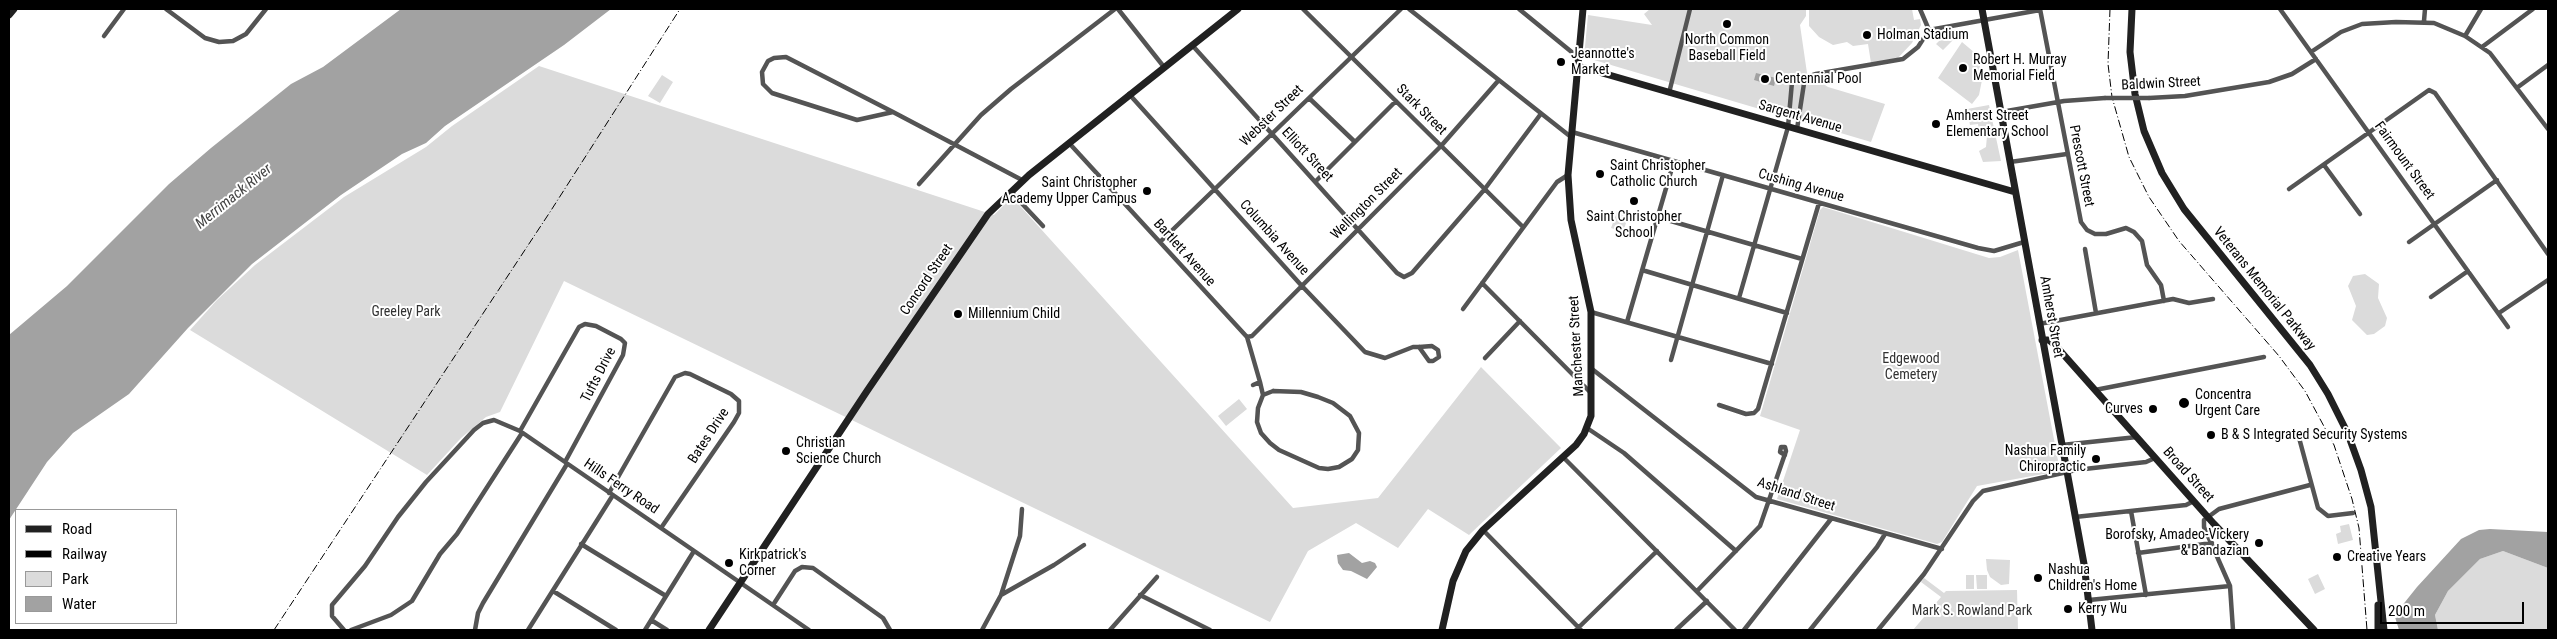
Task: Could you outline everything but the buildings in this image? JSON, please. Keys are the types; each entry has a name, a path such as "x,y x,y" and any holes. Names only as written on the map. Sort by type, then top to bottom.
{"main road":[{"path":"9,15 14,9"},
{"name":"Concord Street","path":"709,630 739,582 975,231 1022,180 1238,9"},
{"name":"Manchester Street","path":"1442,630 1456,570 1466,551 1483,530 1581,439 1591,416 1591,312 1574,237 1568,175 1584,9"},
{"name":"Amherst Street","path":"1982,9 2075,517 2092,630"},
{"name":"Veterans Memorial Parkway","path":"2132,9 2130,52 2134,87 2141,119 2152,150 2180,204 2304,357 2337,410 2355,451 2368,497 2375,539 2384,630"},
{"name":"Sargent Avenue","path":"1579,62 1669,93 2015,192"},
{"name":"Broad Street","path":"2042,340 2054,344 2207,516 2314,630"},
{"name":"Veterans Memorial Parkway","path":"2378,630 2379,587"}],"street":[{"path":"104,36 124,9"},
{"path":"166,9 205,38 220,42 233,41 246,34 266,9"},
{"path":"920,184 981,115 1011,89 1114,9"},
{"path":"1118,9 1164,67"},
{"name":"Stark Street","path":"1303,9 1523,227"},
{"name":"Webster Street","path":"1160,242 1401,9"},
{"name":"Cushing Avenue","path":"1409,9 1540,115 1572,135 1674,161 1990,250 2024,242"},
{"path":"1519,9 1579,62"},
{"path":"1669,93 1690,9"},
{"path":"1920,9 1922,18 1929,30"},
{"path":"1739,298 1788,127 1791,85 1794,80 1898,61 1907,57 1918,47 1929,30 2040,9"},
{"name":"Prescott Street","path":"2040,9 2079,215 2083,226 2097,234 2126,228 2134,232 2142,241 2147,265 2160,285 2164,300"},
{"name":"Fairmount Street","path":"2280,9 2508,327"},
{"path":"2424,21 2425,9"},
{"path":"2464,36 2481,9"},
{"path":"2482,47 2533,9"},
{"path":"2311,52 2351,27 2379,22 2424,21 2440,25 2464,36 2495,58 2548,129"},
{"name":"Elliott Street","path":"1192,45 1398,273 1407,277 1484,190"},
{"path":"893,112 862,120 851,119 772,93 763,84 762,72 768,61 780,56 786,57 893,112 955,144 1022,180"},
{"name":"Baldwin Street","path":"2001,112 2058,102 2105,98 2185,96 2269,82 2289,76 2316,59"},
{"path":"2518,87 2548,65"},
{"path":"1797,129 1805,77"},
{"name":"Wellington Street","path":"1247,337 1252,336 1359,229 1440,146 1498,81"},
{"path":"2289,189 2429,90 2435,93 2548,254"},
{"name":"Columbia Avenue","path":"1129,94 1360,348 1370,355 1384,358 1419,347"},
{"path":"1309,98 1355,142"},
{"path":"1316,181 1396,101"},
{"path":"1484,190 1540,115"},
{"name":"Bartlett Avenue","path":"1069,143 1247,337 1263,395"},
{"path":"2010,162 2067,154"},
{"path":"1627,322 1674,161"},
{"path":"2324,165 2360,214"},
{"path":"1463,309 1556,182 1568,175"},
{"path":"1670,360 1723,175"},
{"path":"2409,242 2497,180"},
{"path":"1010,191 1043,226"},
{"path":"1719,406 1746,414 1754,413 1760,404 1819,202"},
{"path":"1657,217 1802,259"},
{"path":"2085,249 2096,313"},
{"path":"1642,270 1787,313"},
{"path":"2431,297 2468,271"},
{"path":"2499,313 2548,280"},
{"path":"1482,283 1592,393"},
{"path":"2039,324 2164,300 2176,299 2189,303 2213,299"},
{"path":"1591,312 1772,364"},
{"path":"1485,358 1520,321"},
{"name":"Tufts Drive","path":"521,432 579,327 585,324 596,326 616,335 624,343 623,355 566,463"},
{"path":"1419,347 1434,347 1438,350 1439,357 1434,361 1429,361 1419,347"},
{"path":"2095,390 2264,357"},
{"name":"Ashland Street","path":"1592,369 1747,491 1769,501 1942,550"},
{"name":"Bates Drive","path":"611,494 675,378 685,373 690,374 731,394 739,401 739,412 734,422 661,528"},
{"path":"1253,385 1260,382"},
{"path":"1273,391 1302,392 1333,403 1350,416 1356,424 1359,434 1358,450 1344,465 1328,469 1279,450 1261,433 1257,422 1258,408 1263,395 1273,391"},
{"name":"Hills Ferry Road","path":"344,630 332,616 332,605 365,566 398,517 426,482 483,423 500,420 521,432 809,630"},
{"path":"1587,428 1636,463 1736,551"},
{"path":"351,630 391,615 412,601 440,554 457,534 521,432"},
{"path":"2298,434 2310,485 2318,508 2323,513 2333,516 2353,513"},
{"path":"2062,445 2137,437"},
{"path":"1697,591 1760,526 1785,455"},
{"path":"1563,456 1735,630"},
{"path":"1878,630 1942,550 1973,502 1983,491 2067,473 2143,463 2155,458"},
{"path":"475,630 478,613 483,603 566,463"},
{"path":"2233,630 2230,586 2204,525 2207,516 2219,509 2310,485"},
{"path":"528,630 611,494"},
{"path":"2075,517 2186,505 2194,501"},
{"path":"982,630 1001,595 1020,536 1022,509"},
{"path":"2131,511 2146,595"},
{"path":"1744,630 1832,518"},
{"path":"1483,530 1578,630 1656,551"},
{"path":"1810,630 1877,547 1885,534"},
{"path":"2138,553 2212,543"},
{"path":"581,544 666,596"},
{"path":"1001,595 1054,565 1084,545"},
{"path":"644,630 694,551"},
{"path":"772,605 795,572 802,567 813,568 883,618 890,630"},
{"path":"1110,630 1157,577"},
{"path":"2089,600 2230,586"},
{"path":"553,591 616,630"},
{"path":"1140,595 1210,630"},
{"path":"1676,630 1707,601"},
{"path":"651,620 667,630"}],"green space":[{"path":"1650,9 1806,9 1806,16 1800,25 1807,73 1828,87 1885,104 1871,142 1584,57 1588,15 1652,25 1644,14"},
{"name":"Holman Stadium","path":"1809,9 1912,9 1914,20 1920,19 1921,25 1912,43 1897,59 1871,63 1868,44 1853,46 1847,42 1833,45 1819,37 1809,26"},
{"path":"1947,33 1954,39 1943,50 1936,44"},
{"name":"Robert H. Murray Memorial Field","path":"1962,42 1975,53 1983,75 1979,95 1972,104 1938,78"},
{"name":"Greeley Park","path":"539,66 994,215 1012,197 1293,508 1378,498 1481,367 1561,448 1469,535 1428,509 1398,548 1356,523 1308,551 1270,622 564,281 500,412 486,417 461,438 427,475 190,330 217,300 255,265 344,197 426,147 452,126"},
{"path":"662,75 673,82 660,103 648,96"},
{"path":"1989,105 2001,161 1983,162 1979,151 1986,147 1987,136 1980,137 1978,124 1970,125 1967,109"},
{"name":"Edgewood Cemetery","path":"1823,207 1989,258 2000,257 2018,250 2060,471 1977,486 1942,542 1937,544 1777,499 1800,430 1760,416 1820,210"},
{"path":"1617,212 1628,217 1623,232 1611,228"},
{"path":"2365,274 2379,284 2378,298 2387,318 2385,326 2374,334 2367,335 2352,320 2356,306 2348,286 2353,276"},
{"path":"1239,399 1247,409 1226,426 1218,416"},
{"path":"2349,524 2353,540 2338,544 2336,534 2341,532 2340,526"},
{"path":"2503,551 2548,568 2548,630 2438,630 2435,615 2448,591 2480,559"},
{"path":"1986,559 2010,560 2009,584 2001,585 1990,577"},
{"path":"2318,574 2325,589 2315,594 2308,579"},
{"path":"1966,575 1974,575 1974,589 1966,589"},
{"path":"1976,575 1987,575 1987,589 1977,589"},
{"name":"Mark S. Rowland Park","path":"1924,578 1944,593 1946,591 2017,590 2018,630 1913,630 1941,597 1921,582"}],"water":[{"name":"Merrimack River","path":"401,9 611,9 564,45 445,126 426,143 402,154 341,195 252,264 188,328 129,394 73,433 47,462 9,520 9,335 67,286 169,184 211,148 291,84 323,67"},
{"name":"Centennial Pool","path":"1756,73 1776,78 1774,86 1754,80"},
{"path":"2479,530 2548,532 2548,568 2503,551 2480,559 2448,591 2435,615 2438,630 2399,630 2395,617 2397,612 2417,587 2461,539"},
{"path":"1349,553 1362,563 1370,561 1375,563 1377,567 1367,579 1351,571 1343,570 1338,563 1337,555"}],"railway":[{"path":"274,630 550,212 680,9"},
{"path":"2110,9 2108,64 2112,97 2129,157 2149,197 2179,241 2279,356 2305,391 2334,445 2352,499 2359,528 2367,630"}],"place":[{"name":"North Common Baseball Field","path":"1727,24"},
{"name":"Holman Stadium","path":"1867,35"},
{"name":"Jeannotte's Market","path":"1561,62"},
{"name":"Robert H. Murray Memorial Field","path":"1963,68"},
{"name":"Centennial Pool","path":"1765,79"},
{"name":"Amherst Street Elementary School","path":"1936,124"},
{"name":"Saint Christopher Catholic Church","path":"1600,174"},
{"name":"Saint Christopher Academy Upper Campus","path":"1147,191"},
{"name":"Saint Christopher School","path":"1634,201"},
{"name":"Millennium Child","path":"958,314"},
{"name":"Concentra Urgent Care","path":"2184,403"},
{"name":"Curves","path":"2153,409"},
{"name":"B & S Integrated Security Systems","path":"2211,435"},
{"name":"Christian Science Church","path":"786,451"},
{"name":"Nashua Family Chiropractic","path":"2096,459"},
{"name":"Borofsky, Amadeo-Vickery & Bandazian","path":"2259,543"},
{"name":"Creative Years","path":"2337,557"},
{"name":"Kirkpatrick's Corner","path":"729,563"},
{"name":"Nashua Children's Home","path":"2038,578"},
{"name":"Kerry Wu","path":"2068,609"}]}
